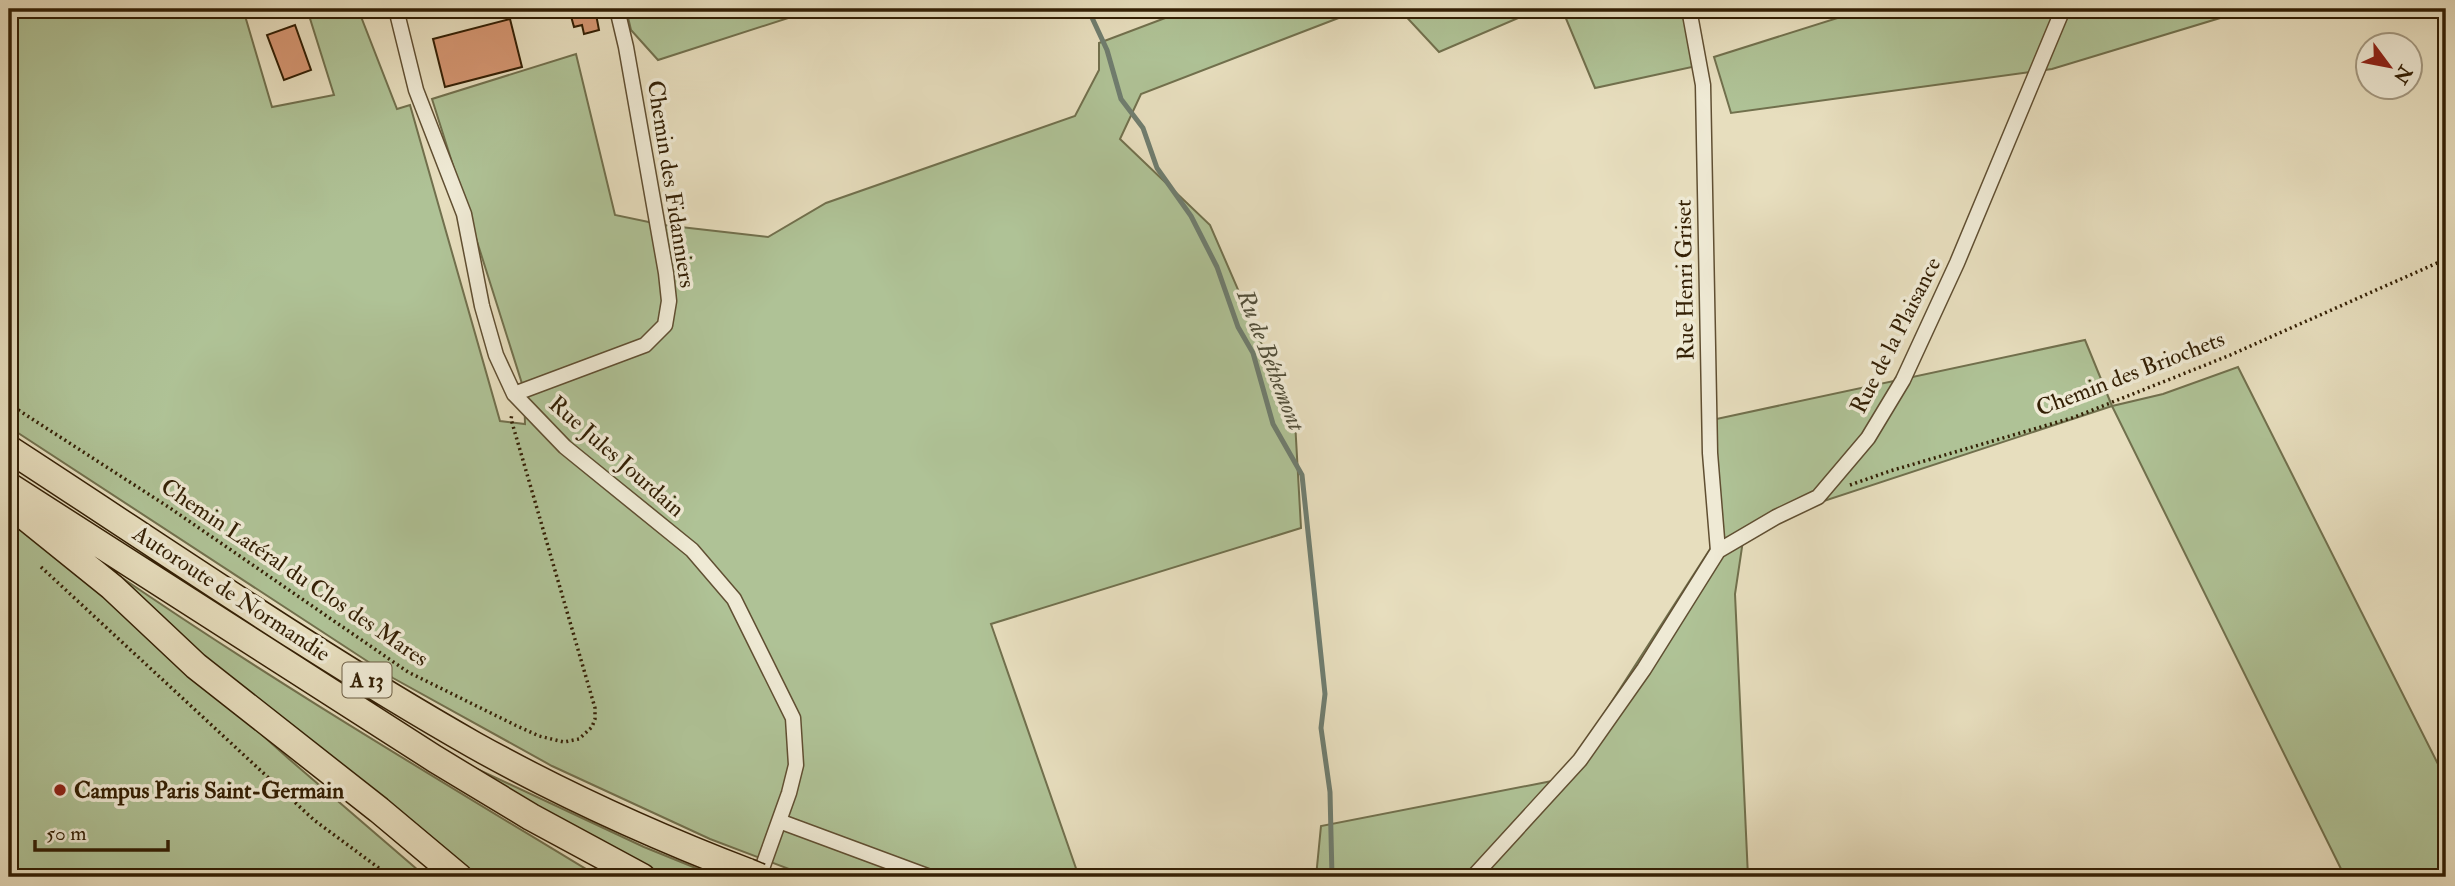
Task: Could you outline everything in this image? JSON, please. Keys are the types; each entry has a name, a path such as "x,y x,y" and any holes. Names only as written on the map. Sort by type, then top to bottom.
{"highway":[{"name":"Autoroute de Normandie","path":"9,449 328,656 475,745 618,817 756,876"},
{"name":"Autoroute de Normandie","path":"9,486 435,759 531,817 642,877"},
{"path":"9,504 112,587 196,666 379,810 459,877"}],"street":[{"name":"Rue Jules Jourdain","path":"396,9 416,90 464,214 482,306 496,355 514,394 565,447 692,550 734,599 793,718 796,765 779,821 756,876"},
{"name":"Chemin des Fidanniers","path":"514,394 645,345 665,325 669,301 666,273 617,9"},
{"name":"Rue Henri Griset","path":"1689,9 1703,85 1710,453 1718,551"},
{"name":"Rue de la Plaisance","path":"1473,877 1580,760 1644,669 1718,551 1776,517 1818,497 1868,438 1903,380 1957,263 2063,9"},
{"path":"779,821 930,877"}],"path":[{"name":"Chemin des Briochets","path":"1818,497 1890,471 2075,417 2228,356 2446,259"},
{"name":"Chemin Latéral du Clos des Mares","path":"9,404 170,508 408,671 515,725 564,743 579,739 592,727 596,708 511,419 514,394"},
{"path":"41,567 314,820 391,877"}],"green space":[{"path":"9,9 243,9 272,107 334,95 307,9 358,9 397,109 410,105 500,421 525,424 524,390 432,99 576,54 615,215 663,225 768,237 826,203 1075,116 1099,70 1099,43 1189,9 1362,9 1141,94 1120,139 1210,225 1295,421 1301,528 991,624 1079,877 810,877 710,839 552,766 393,678 9,427"},
{"path":"626,9 816,9 658,60 631,30"},
{"path":"1399,9 1539,9 1439,52"},
{"path":"1562,9 1687,9 1692,67 1595,88"},
{"path":"1866,9 2228,9 2230,15 2052,69 1731,113 1714,57"},
{"path":"2085,340 2112,406 1745,527 1735,594 1748,877 1316,877 1321,826 1562,779 1712,546 1707,421"},
{"path":"2238,367 2446,780 2446,877 2345,877 2112,406 2163,394"},
{"path":"9,518 81,573 426,877 9,877"},
{"path":"115,573 294,691 599,877 477,877 207,662"},
{"path":"460,761 644,847 718,877 663,877 608,848"}],"building":[{"path":"569,9 595,9 599,30 584,34 582,25 574,27"},
{"path":"510,19 522,67 445,87 433,39"},
{"path":"295,25 311,70 284,80 267,35"}],"waterway":[{"name":"Ru de Béthemont","path":"1088,9 1107,50 1121,99 1143,128 1157,168 1191,216 1217,267 1238,327 1253,353 1273,424 1302,475 1325,694 1321,728 1330,792 1332,877"}],"place":[{"name":"Campus Paris Saint-Germain","path":"60,790"}]}
